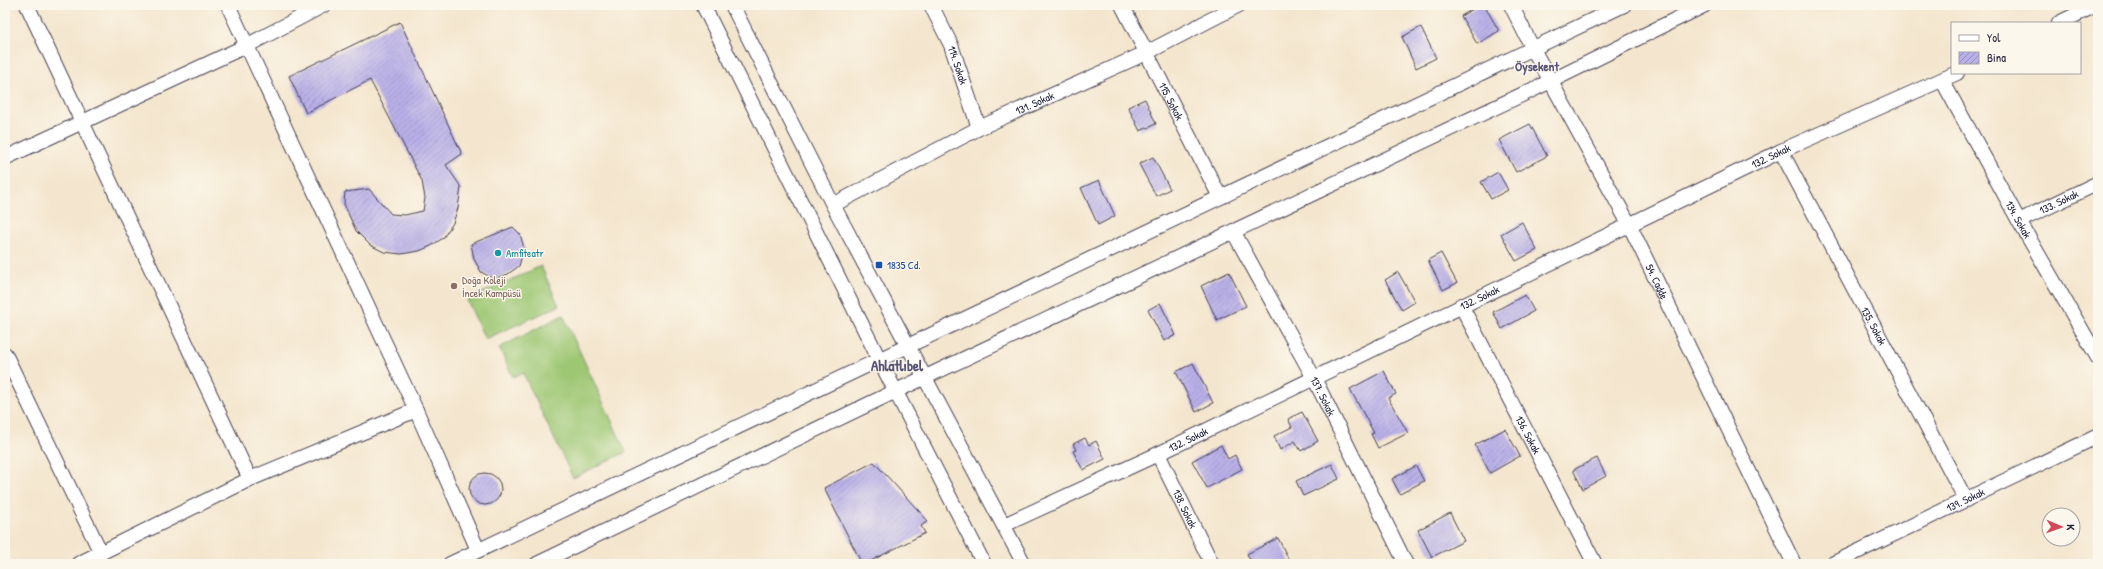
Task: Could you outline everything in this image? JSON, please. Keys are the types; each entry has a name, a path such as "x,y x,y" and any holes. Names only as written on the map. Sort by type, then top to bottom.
{"street":[{"path":"26,5 250,479"},
{"path":"228,5 248,45 416,410 478,550"},
{"path":"5,158 81,121 248,45 324,5"},
{"path":"704,5 879,359 984,564"},
{"path":"732,5 833,205 1024,564"},
{"name":"114. Sokak","path":"931,5 951,45 979,128"},
{"name":"115. Sokak","path":"1122,5 1220,197"},
{"name":"131. Sokak","path":"833,205 979,128 1146,53 1239,5"},
{"name":"54. Cadde","path":"1511,5 1533,49 1629,224 1794,564"},
{"path":"450,564 1624,5"},
{"path":"537,564 896,390 1551,81 1705,5"},
{"path":"2061,22 2096,5"},
{"name":"132. Sokak","path":"1004,525 1158,454 1461,305 1781,151 1954,74"},
{"name":"134. Sokak","path":"1942,80 2019,221 2098,358"},
{"name":"135. Sokak","path":"1781,151 1966,500"},
{"name":"133. Sokak","path":"2019,221 2098,183"},
{"name":"137. Sokak","path":"1233,231 1314,378 1406,564"},
{"name":"136. Sokak","path":"1461,305 1595,564"},
{"path":"5,354 101,553"},
{"path":"78,564 250,479 416,410"},
{"name":"139. Sokak","path":"1832,564 2098,436"},
{"name":"138. Sokak","path":"1158,454 1212,564"}],"green space":[{"path":"541,266 559,306 485,339 467,300"},
{"path":"563,315 626,452 573,478 523,373 513,377 499,348"}],"building":[{"path":"1480,5 1484,5 1499,31 1477,44 1461,16"},
{"path":"400,22 462,154 446,165 461,187 458,208 453,223 443,238 431,246 419,251 401,254 384,252 370,245 356,231 344,204 345,192 369,189 391,214 405,215 423,211 425,198 422,181 370,80 306,113 289,76"},
{"path":"1421,27 1436,58 1416,68 1402,37"},
{"path":"1145,99 1156,124 1140,131 1128,107"},
{"path":"1530,124 1547,156 1516,172 1499,140"},
{"path":"1153,157 1170,189 1156,196 1139,164"},
{"path":"1498,172 1508,190 1491,199 1481,182"},
{"path":"1099,180 1115,216 1098,225 1081,188"},
{"path":"1522,222 1537,250 1516,261 1501,234"},
{"name":"Amfiteatr","path":"513,227 520,234 524,248 519,266 508,274 494,279 481,272 474,259 471,244"},
{"path":"1441,253 1457,283 1443,290 1428,260"},
{"path":"1229,272 1246,306 1217,320 1201,286"},
{"path":"1398,272 1415,302 1402,310 1385,280"},
{"path":"1525,295 1534,311 1502,329 1493,312"},
{"path":"1160,303 1176,335 1164,341 1148,310"},
{"path":"1193,363 1213,403 1196,412 1176,372"},
{"path":"1384,371 1396,394 1388,398 1408,433 1378,448 1371,434 1374,433 1350,389"},
{"path":"1302,412 1318,441 1301,451 1295,441 1280,450 1274,436 1292,427 1288,419"},
{"path":"1505,429 1520,456 1490,473 1475,445"},
{"path":"1085,438 1089,445 1096,441 1105,459 1083,470 1073,451 1076,450 1073,444"},
{"path":"1221,445 1228,459 1235,455 1242,469 1207,488 1192,461"},
{"path":"1597,458 1606,476 1583,489 1573,470"},
{"path":"874,462 928,521 921,526 925,533 865,564 862,564 824,488"},
{"path":"1332,464 1339,479 1303,496 1296,481"},
{"path":"1416,466 1424,481 1400,494 1392,479"},
{"path":"482,473 488,473 498,480 501,489 500,495 494,502 488,505 482,505 472,498 469,492 469,486 476,476"},
{"path":"1450,513 1464,541 1432,557 1418,530"},
{"path":"1278,538 1291,564 1252,564 1247,554"}],"place":[{"name":"Amfiteatr","path":"498,253"},
{"name":"1835 Cd.","path":"879,265"},
{"name":"Doğa Koleji İncek Kampüsü","path":"454,286"}],"district":[{"name":"Öysekent","path":"1537,66"},
{"name":"Ahlatlıbel","path":"897,366"}]}
